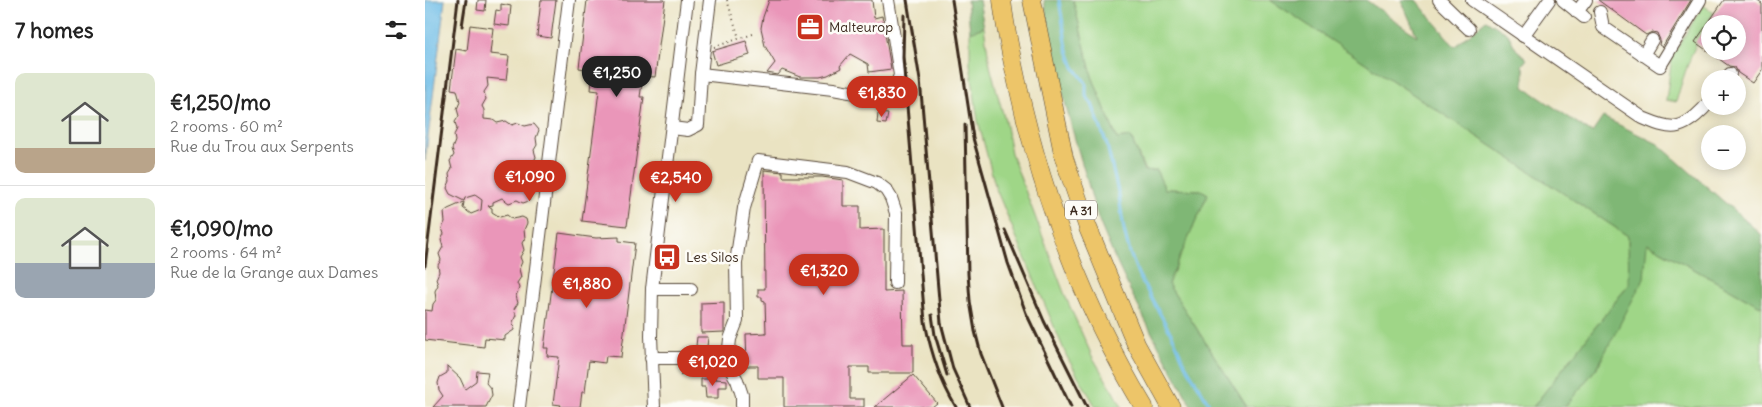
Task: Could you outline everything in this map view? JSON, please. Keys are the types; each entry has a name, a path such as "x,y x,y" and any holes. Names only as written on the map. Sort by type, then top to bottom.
{"highway":[{"name":"A 31","path":"1002,0 1023,110 1056,219 1091,304 1116,357 1144,407"},
{"name":"A 31","path":"1032,0 1063,158 1087,228 1136,344 1171,407"}],"street":[{"path":"519,407 569,0"},
{"path":"654,407 651,358 652,289 687,0"},
{"path":"671,128 688,130 698,125 701,74 710,0"},
{"path":"701,74 833,89 883,98 894,92 900,75 889,0"},
{"path":"1439,0 1469,29"},
{"path":"1472,0 1643,118 1660,125 1678,126 1701,112"},
{"path":"1523,36 1549,0"},
{"path":"1563,0 1580,14 1587,0"},
{"path":"1600,12 1603,27 1660,66 1700,0"},
{"path":"1643,55 1652,40"},
{"path":"748,407 742,401 737,380 730,368 728,358 737,322 736,263 744,208 758,161 848,172 877,183 886,190 896,213 895,283"},
{"path":"652,289 691,289"},
{"path":"651,358 728,358"}],"path":[{"path":"727,0 739,39"},
{"path":"705,46 715,48 753,34"}],"green space":[{"path":"967,0 979,0 984,27 970,32"},
{"path":"1044,0 1073,0 1092,76 1117,139 1131,137 1144,171 1156,170 1165,189 1201,190 1208,194 1168,284 1247,407 1192,407 1133,296 1094,206 1061,86"},
{"path":"1073,0 1270,0 1628,236 1629,284 1533,407 1247,407 1168,284 1208,194 1201,190 1165,189 1156,170 1145,171 1131,137 1117,139 1092,76"},
{"path":"1270,0 1366,0 1417,36 1401,0 1416,0 1455,47 1486,20 1508,34 1516,49 1527,59 1522,65 1524,87 1592,133 1603,117 1658,144 1762,235 1762,307 1647,243 1644,278 1598,366 1565,407 1533,407 1629,284 1628,236"},
{"path":"1703,5 1714,13 1713,15 1701,15 1701,34 1691,56 1676,102 1666,100 1672,57"},
{"path":"984,27 990,66 1005,121 1011,153 1066,298 1092,356 1122,407 1096,407 1067,357 996,189 978,121 970,64 970,32"},
{"path":"1647,243 1762,307 1762,407 1565,407 1598,366"}],"water":[{"path":"425,0 445,0 425,161"}],"building":[{"path":"478,0 486,0 485,11 477,10"},
{"path":"541,0 556,0 551,38 537,36"},
{"path":"587,0 665,0 655,77 643,76 640,97 644,97 627,226 582,221 599,91 591,90 593,70 579,68"},
{"path":"769,0 872,0 874,18 882,16 891,69 869,72 868,64 850,54 840,66 841,68 820,77 800,77 782,70 778,75 767,73 775,63 765,46 761,28"},
{"path":"1598,0 1691,0 1662,47 1659,45 1660,40 1657,33 1652,32 1646,35"},
{"path":"1724,0 1756,0 1762,4 1762,70 1753,83 1746,78 1746,70 1736,70 1735,67 1729,66 1720,60 1746,60 1746,15 1714,15"},
{"path":"501,4 511,6 509,26 494,24 496,10 501,11"},
{"path":"470,25 493,28 490,54 509,56 506,80 487,78 488,86 484,92 486,99 482,106 484,119 493,120 497,123 506,121 512,125 518,123 525,126 534,124 539,130 536,138 537,145 534,150 536,157 532,165 534,171 530,178 532,184 528,191 529,201 523,203 517,200 509,203 502,198 493,202 493,205 488,206 492,208 492,212 500,217 507,215 512,219 522,217 526,219 527,223 524,230 525,238 522,243 524,250 520,257 522,262 519,269 521,277 517,283 519,288 516,296 518,303 514,309 516,315 513,322 514,330 505,336 505,340 485,338 484,347 425,340 425,310 432,311 436,300 435,291 438,285 436,279 439,272 438,265 441,260 439,254 443,247 441,240 444,234 442,228 445,222 444,212 464,202 463,208 471,214 481,210 482,200 475,195 465,198 464,201 450,194 447,188 450,181 449,174 452,169 450,161 454,155 452,149 457,129 455,122 459,116 457,109 460,102 457,90 451,89 456,49 467,51"},
{"path":"1701,33 1701,46 1695,42"},
{"path":"746,41 750,55 716,65 712,51"},
{"path":"878,113 888,114 886,124 877,123"},
{"path":"764,170 783,172 783,177 822,177 843,180 843,206 860,206 860,230 884,229 884,292 902,291 903,344 913,344 913,373 869,373 869,367 850,367 850,399 864,399 864,407 784,407 784,378 758,378 758,366 747,366 746,334 766,333 765,301 762,300 762,297 758,297 758,289 765,289"},
{"path":"559,233 596,238 619,237 619,241 635,243 621,357 606,356 605,363 589,361 585,392 582,392 580,407 560,407 561,405 553,404 559,357 547,356 548,348 544,348"},
{"path":"724,302 724,332 701,333 701,303"},
{"path":"697,337 708,337 707,347 696,346"},
{"path":"447,366 460,378 465,389 476,381 477,371 488,372 486,383 491,389 492,395 486,407 433,407 443,396 439,390 438,383 440,377 447,373"},
{"path":"913,375 937,403 932,407 875,407"},
{"path":"708,377 727,380 727,387 718,387 718,398 706,398 705,387 701,387 701,379 708,379"}],"waterway":[{"path":"1059,0 1067,48 1074,67 1086,83 1086,96 1092,104 1107,145 1130,253 1138,274 1174,339 1185,364 1211,407"}],"railway":[{"path":"425,266 458,0"},
{"path":"462,26 466,0"},
{"path":"907,0 920,80 941,323 953,369 970,407"},
{"path":"952,0 973,138 1008,263 1026,313 1071,407"},
{"path":"904,15 903,58 925,322 937,366 945,387 956,407"},
{"path":"965,125 970,301 981,354 1002,407"},
{"path":"1005,230 1044,321 1087,407"},
{"path":"932,315 935,335 947,375"}],"place":[{"name":"Malteurop","path":"810,27"},
{"name":"Les Silos","path":"667,257"}]}
